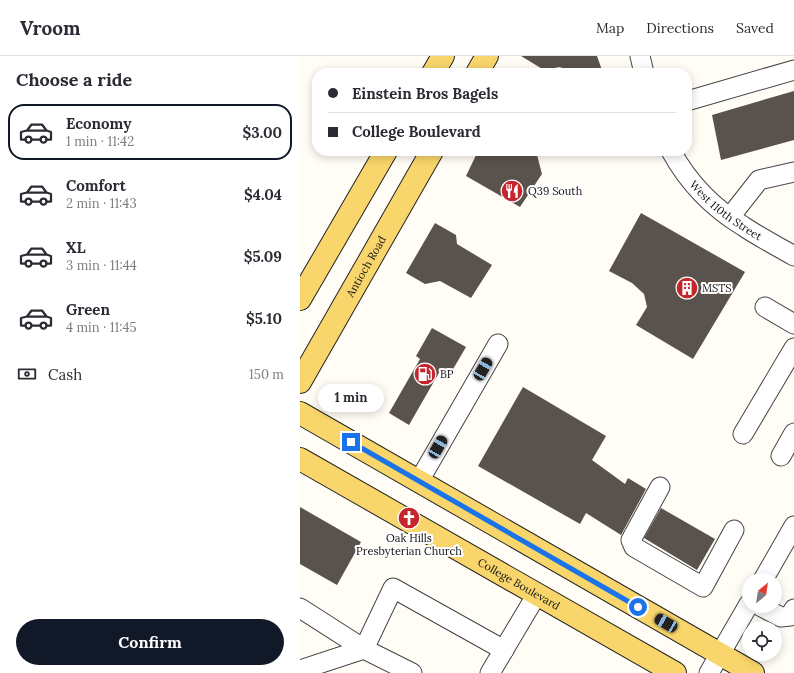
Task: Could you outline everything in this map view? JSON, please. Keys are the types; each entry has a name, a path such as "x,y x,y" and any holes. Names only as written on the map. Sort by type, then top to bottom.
{"main road":[{"path":"436,68 442,56"},
{"path":"480,68 487,56"},
{"path":"300,299 383,156"},
{"name":"Antioch Road","path":"300,382 429,156"},
{"path":"300,413 753,673"},
{"name":"College Boulevard","path":"300,459 675,673"}],"street":[{"path":"640,56 643,68"},
{"path":"692,100 794,70"},
{"name":"West 110th Street","path":"674,156 684,172 700,192 742,226 794,256"},
{"path":"730,217 760,180 794,172"},
{"path":"765,307 794,324"},
{"path":"419,481 498,344"},
{"path":"743,434 794,348"},
{"path":"781,456 794,433"},
{"path":"660,487 631,540 634,547 702,587 732,533"},
{"path":"767,573 794,526"},
{"path":"300,670 364,649 393,588 504,650"},
{"path":"490,673 537,594"},
{"path":"300,608 364,649 412,673"},
{"path":"773,613 781,617 790,616 794,608"},
{"path":"710,673 744,613"}],"building":[{"path":"521,56 597,56 601,68 560,67 541,68"},
{"path":"794,91 794,140 721,160 712,115"},
{"name":"Q39 South","path":"476,156 537,156 542,174 520,207 466,176"},
{"name":"MSTS","path":"641,213 745,272 693,359 636,325 647,307 644,294 632,283 609,271"},
{"path":"435,223 456,235 457,244 492,265 471,298 440,281 425,284 406,273"},
{"name":"BP","path":"432,328 466,347 449,376 440,371 409,425 389,413 420,359 416,356"},
{"path":"523,387 606,436 592,460 625,484 628,478 646,489 621,535 586,513 580,524 478,466"},
{"path":"300,507 361,542 337,585 300,564"},
{"path":"661,508 715,539 697,570 644,538"}],"place":[{"name":"Q39 South","path":"512,191"},
{"name":"MSTS","path":"687,288"},
{"name":"BP","path":"425,374"},
{"name":"Oak Hills Presbyterian Church","path":"409,518"}],"route":[{"path":"351,442 638,607"}]}
